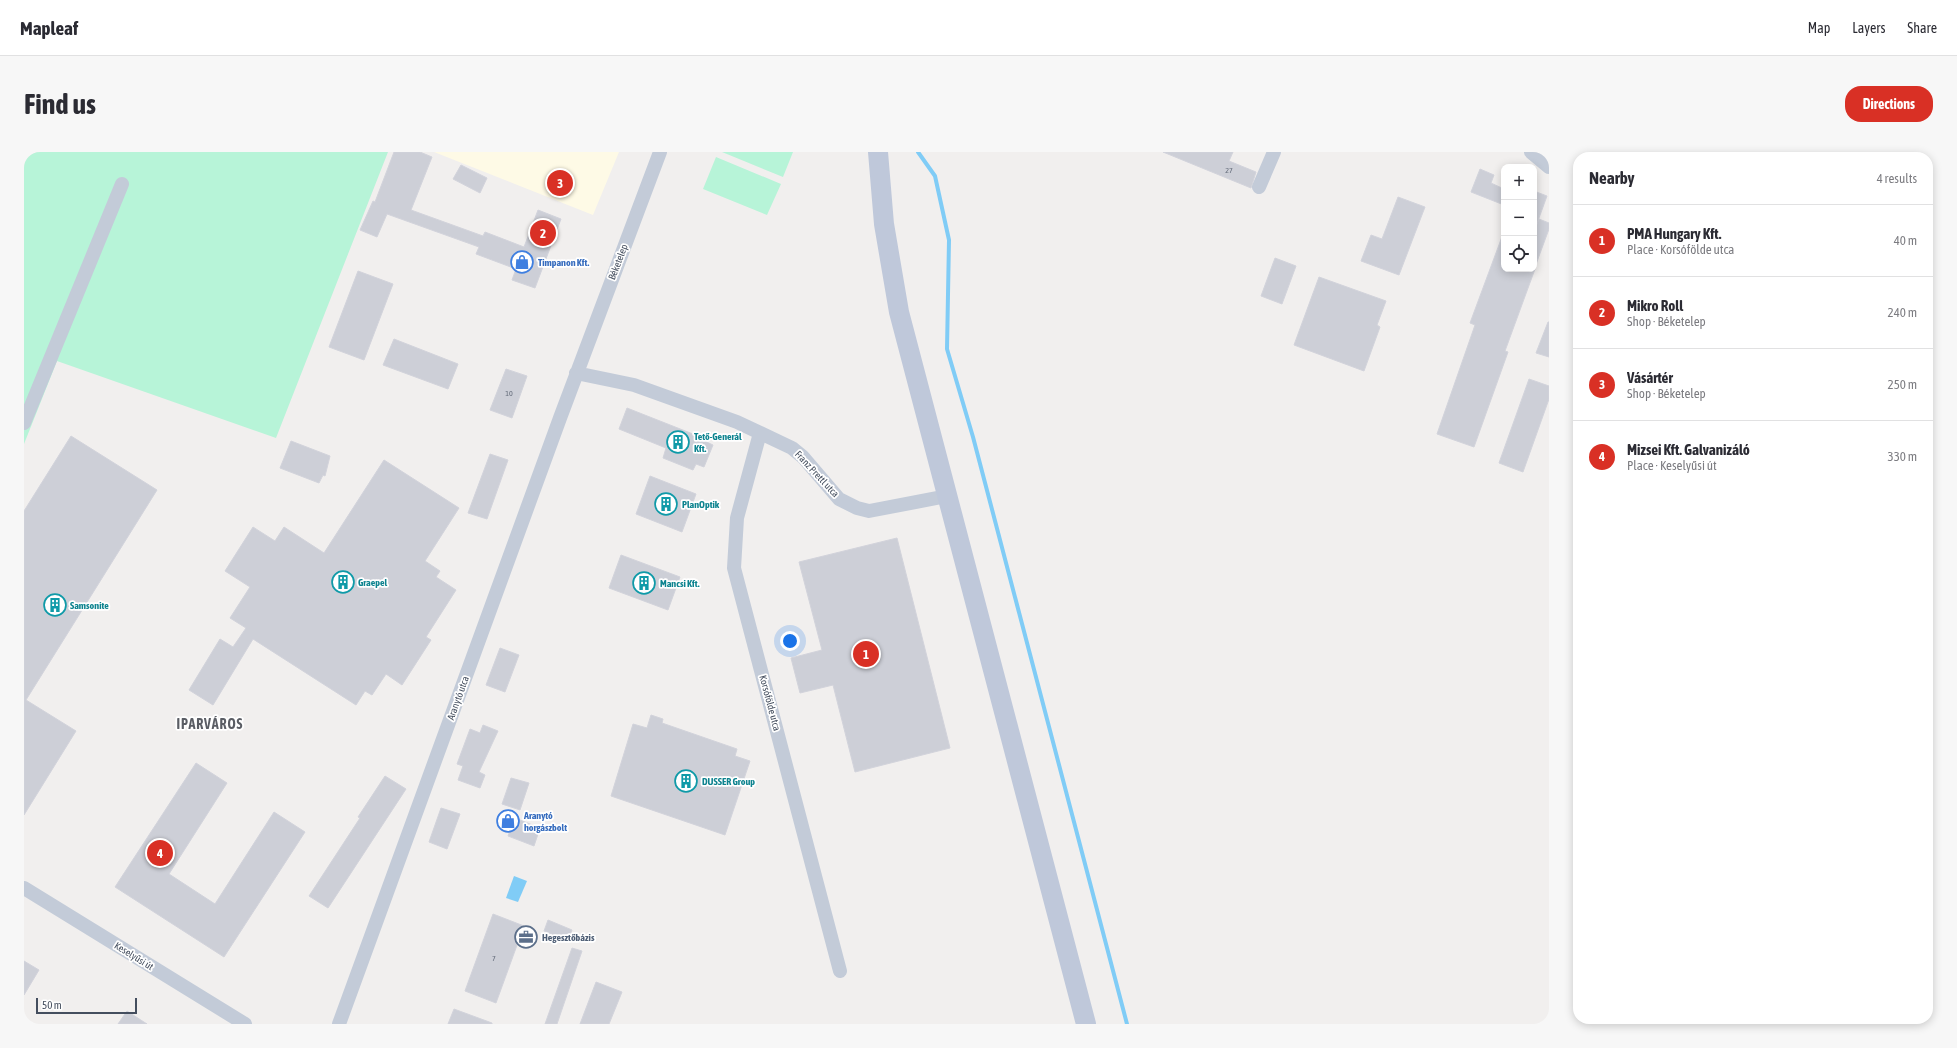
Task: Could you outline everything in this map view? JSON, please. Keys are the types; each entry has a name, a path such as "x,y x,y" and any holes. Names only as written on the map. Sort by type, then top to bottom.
{"main road":[{"path":"878,152 882,210 897,305 1086,1024"}],"street":[{"name":"Béketelep","path":"576,373 660,152"},
{"path":"1260,187 1274,152"},
{"path":"1531,152 1549,167"},
{"path":"24,423 122,184"},
{"name":"Franz Prettl utca","path":"576,373 634,385 737,422 792,448 803,457 839,499 857,508 869,511 947,496"},
{"name":"Aranytó utca","path":"339,1024 576,373"},
{"name":"Korsófölde utca","path":"760,433 737,518 734,568 840,971"},
{"name":"Keselyűsi út","path":"24,888 245,1024"}],"shaded area":[{"path":"434,152 619,152 593,215"}],"green space":[{"path":"24,152 388,152 276,438 57,361 24,444"},
{"path":"722,152 793,152 783,177"},
{"path":"716,157 781,184 767,215 703,189"}],"water":[{"path":"514,876 527,881 518,902 506,898"}],"building":[{"path":"394,152 420,152 432,157 411,210 483,236 485,232 524,247 538,210 561,219 535,288 512,280 516,269 476,254 479,247 387,214 377,237 360,230 373,201 375,202"},
{"path":"1163,152 1233,152 1229,161 1256,172 1251,188"},
{"path":"461,165 487,178 480,193 453,179"},
{"path":"1480,169 1494,175 1491,183 1501,188 1501,204 1471,192"},
{"path":"1537,192 1547,196 1537,224"},
{"path":"1398,197 1425,207 1399,275 1361,261 1371,235 1382,239"},
{"path":"1539,219 1549,223 1549,229 1537,262 1537,236 1537,224"},
{"path":"1501,239 1501,272 1534,272 1505,351 1508,352 1474,447 1437,434 1475,325 1470,323"},
{"path":"1275,258 1296,266 1282,304 1261,296"},
{"path":"358,271 393,284 364,360 329,347"},
{"path":"1319,277 1386,301 1377,325 1380,327 1364,371 1294,345"},
{"path":"1549,322 1549,357 1536,353"},
{"path":"394,339 458,364 448,389 383,365"},
{"path":"506,369 527,376 512,418 490,410"},
{"path":"1529,379 1549,386 1549,399 1523,472 1499,463"},
{"name":"Tető-Generál Kft.","path":"627,408 698,436 698,438 713,445 704,467 696,464 693,470 663,458 666,448 619,429"},
{"name":"Samsonite","path":"71,436 157,490 26,700 76,731 24,815 24,511"},
{"path":"291,441 330,456 325,476 323,475 319,483 280,468"},
{"path":"490,454 508,460 487,519 468,513"},
{"name":"Graepel","path":"384,460 459,508 425,561 440,571 436,577 456,590 426,637 431,640 402,685 386,674 372,695 365,691 356,705 253,639 213,705 189,690 220,639 233,647 246,628 230,618 250,587 225,571 253,527 275,541 284,527 324,553"},
{"name":"PlanOptik","path":"650,476 696,494 682,532 636,514"},
{"path":"897,538 950,748 855,772 833,685 800,693 791,658 822,650 799,562"},
{"name":"Mancsi Kft.","path":"621,555 680,577 668,610 609,588"},
{"path":"500,648 519,655 505,692 486,685"},
{"name":"DUSSER Group","path":"651,715 663,719 662,723 737,749 735,756 750,761 725,835 611,796 633,724 647,728"},
{"path":"483,725 498,731 479,772 485,775 480,788 458,780 463,766 457,764 470,729 480,733"},
{"path":"196,763 227,783 169,874 215,904 274,812 305,832 224,957 115,887"},
{"path":"385,776 406,789 328,908 309,896 360,818 358,817"},
{"path":"511,778 529,783 520,810 502,804"},
{"path":"441,808 460,814 447,849 429,842"},
{"path":"515,818 540,828 534,846 508,836"},
{"path":"493,914 524,926 496,1003 465,991"},
{"path":"548,920 572,930 568,940 544,931"},
{"path":"572,948 582,951 557,1024 545,1024"},
{"path":"24,961 39,970 24,995"},
{"path":"596,982 622,992 609,1024 580,1024"},
{"path":"454,1009 492,1023 492,1024 448,1024"},
{"path":"127,1011 147,1024 118,1024"}],"waterway":[{"path":"918,152 935,176 949,240 947,349 973,437 1127,1024"}],"place":[{"name":"Vásártér","path":"560,183"},
{"name":"Mikro Roll","path":"543,233"},
{"name":"Timpanon Kft.","path":"522,262"},
{"name":"Tető-Generál Kft.","path":"678,442"},
{"name":"PlanOptik","path":"666,504"},
{"name":"Graepel","path":"343,582"},
{"name":"Mancsi Kft.","path":"644,583"},
{"name":"Samsonite","path":"55,605"},
{"name":"PMA Hungary Kft.","path":"866,654"},
{"name":"DUSSER Group","path":"686,781"},
{"name":"Aranytó horgászbolt","path":"508,821"},
{"name":"Mizsei Kft. Galvanizáló","path":"160,853"},
{"name":"Hegesztőbázis","path":"526,937"}],"district":[{"name":"IPARVÁROS","path":"210,724"}]}
